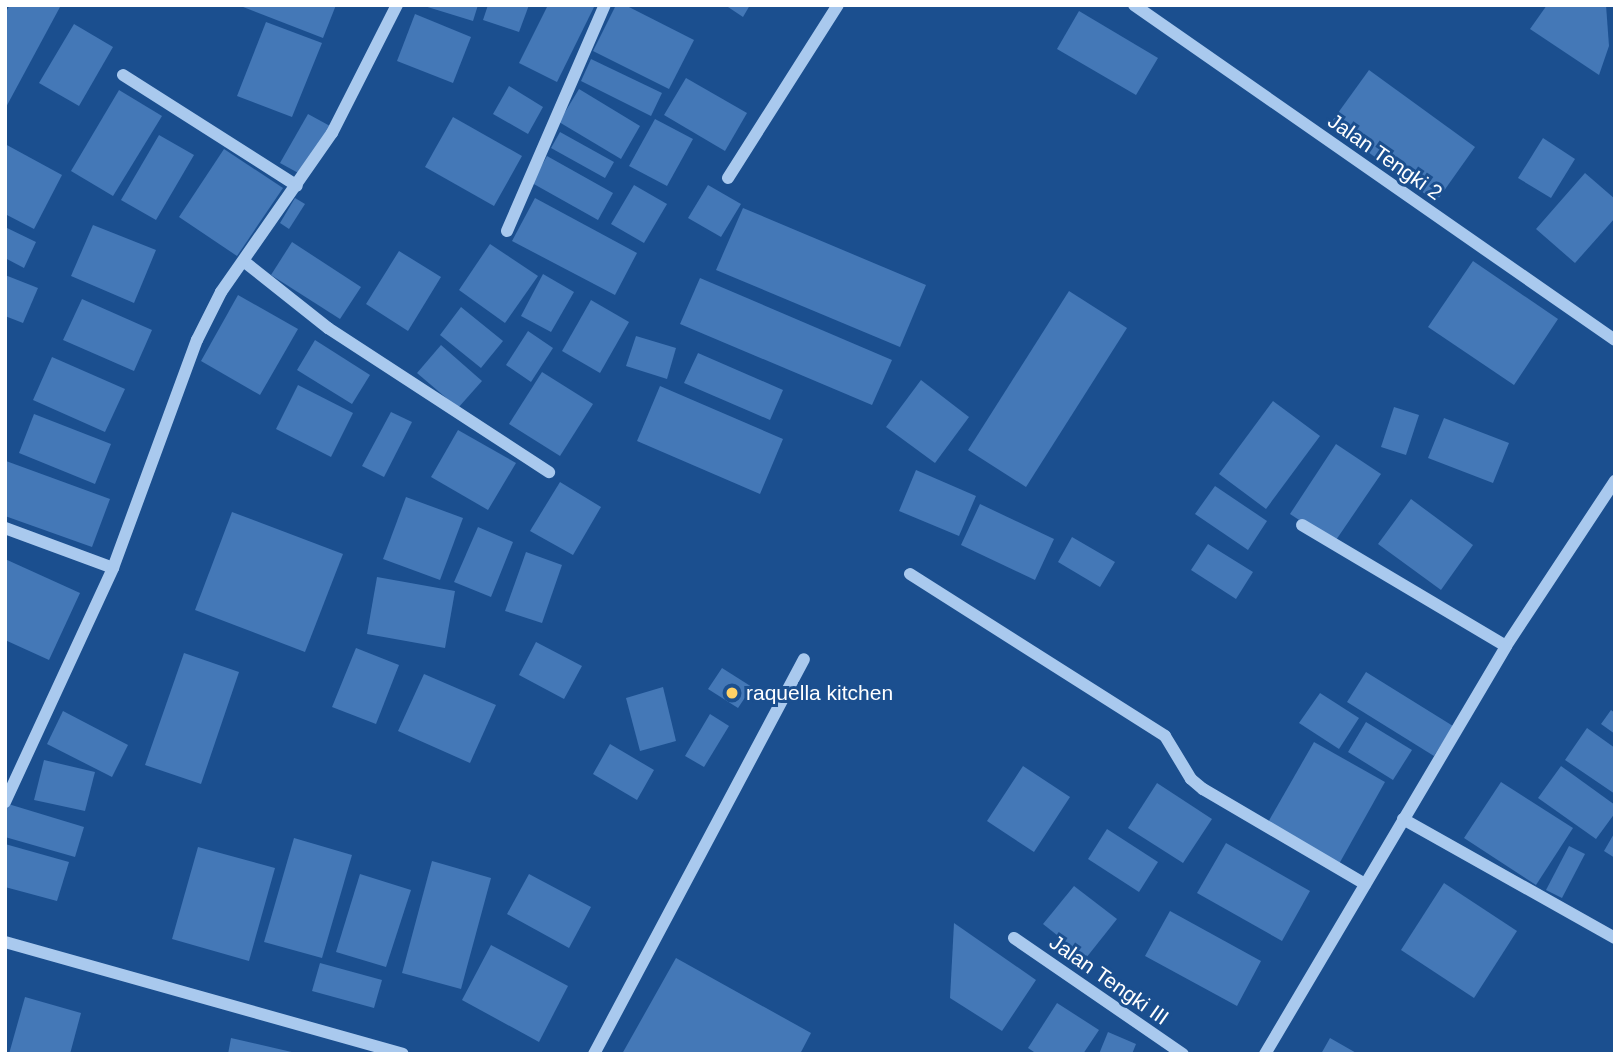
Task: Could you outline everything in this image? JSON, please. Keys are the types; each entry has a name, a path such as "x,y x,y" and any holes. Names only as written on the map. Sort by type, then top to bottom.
{"street":[{"path":"5,802 113,568 197,340 221,292 246,263 332,132 397,5"},
{"path":"506,231 605,5"},
{"path":"728,178 838,5"},
{"name":"Jalan Tengki 2","path":"1134,5 1615,340"},
{"path":"123,75 297,186"},
{"path":"246,263 328,328 549,472"},
{"path":"1265,1054 1506,646 1615,481"},
{"path":"1302,525 1506,646"},
{"path":"5,528 113,568"},
{"path":"910,574 1165,736 1191,779 1203,789 1365,884"},
{"path":"594,1054 804,659"},
{"path":"1403,819 1615,938"},
{"name":"Jalan Tengki III","path":"1014,938 1183,1054"},
{"path":"5,942 403,1054"}],"building":[{"path":"10,5 60,7 5,109 5,13"},
{"path":"238,5 336,5 323,38"},
{"path":"421,5 478,5 473,21"},
{"path":"488,5 529,5 519,32 483,20"},
{"path":"548,5 595,5 557,82 519,63"},
{"path":"616,5 625,5 694,40 669,89 593,51"},
{"path":"725,5 750,5 743,17"},
{"path":"1547,5 1606,5 1609,46 1599,75 1530,29"},
{"path":"1079,11 1158,58 1136,95 1057,49"},
{"path":"415,14 471,37 453,83 397,61"},
{"path":"266,22 322,43 292,117 237,96"},
{"path":"74,24 113,47 79,106 39,83"},
{"path":"591,59 662,93 651,116 581,81"},
{"path":"1369,70 1475,147 1436,202 1330,124"},
{"path":"686,78 747,113 725,151 664,115"},
{"path":"509,86 543,107 528,134 493,114"},
{"path":"579,89 640,126 621,159 559,122"},
{"path":"119,90 162,116 113,196 71,171"},
{"path":"308,114 330,126 302,175 280,163"},
{"path":"453,117 522,156 494,206 425,167"},
{"path":"655,119 693,139 667,186 629,166"},
{"path":"560,132 614,162 605,178 551,148"},
{"path":"159,135 194,155 156,220 121,200"},
{"path":"1543,138 1575,159 1551,198 1518,178"},
{"path":"5,144 62,175 34,229 5,214"},
{"path":"224,149 283,188 237,256 179,217"},
{"path":"547,156 613,193 598,220 532,183"},
{"path":"1585,173 1615,199 1615,218 1575,263 1536,229"},
{"path":"634,185 667,204 644,243 611,224"},
{"path":"708,185 741,204 721,237 688,218"},
{"path":"295,198 305,204 289,229 280,223"},
{"path":"535,198 637,253 615,295 512,241"},
{"path":"743,208 926,285 900,347 716,270"},
{"path":"93,225 156,250 134,303 71,276"},
{"path":"5,227 36,242 24,268 5,258"},
{"path":"292,242 361,287 340,319 271,275"},
{"path":"490,244 538,276 505,323 459,290"},
{"path":"399,251 441,277 408,331 366,304"},
{"path":"1473,261 1558,319 1514,385 1428,327"},
{"path":"543,274 574,292 551,332 521,316"},
{"path":"5,275 38,288 23,323 5,316"},
{"path":"700,278 892,360 872,405 680,324"},
{"path":"1069,291 1127,328 1026,487 968,450"},
{"path":"238,295 298,329 260,395 201,361"},
{"path":"82,299 152,330 134,371 63,340"},
{"path":"591,300 629,322 600,373 562,351"},
{"path":"461,307 503,341 481,368 440,335"},
{"path":"528,331 553,348 531,382 506,365"},
{"path":"636,336 676,348 667,379 626,366"},
{"path":"315,340 370,375 352,404 297,370"},
{"path":"441,345 482,381 458,408 417,373"},
{"path":"698,353 783,390 770,420 684,383"},
{"path":"52,357 125,389 105,432 33,400"},
{"path":"542,372 593,404 560,456 509,424"},
{"path":"921,380 969,417 935,463 886,427"},
{"path":"298,385 353,413 331,457 276,429"},
{"path":"660,386 783,439 760,494 637,441"},
{"path":"1273,401 1320,436 1266,509 1219,474"},
{"path":"1394,407 1419,415 1406,455 1381,447"},
{"path":"391,412 412,422 384,477 362,466"},
{"path":"34,414 111,444 95,484 19,453"},
{"path":"1444,418 1509,443 1493,483 1428,458"},
{"path":"458,430 516,463 488,510 431,477"},
{"path":"1336,444 1381,474 1334,543 1290,514"},
{"path":"6,461 110,499 92,547 5,516"},
{"path":"916,470 976,496 959,536 899,511"},
{"path":"560,482 601,507 573,555 530,531"},
{"path":"1215,486 1267,521 1248,550 1195,514"},
{"path":"406,497 463,518 440,580 383,559"},
{"path":"1411,499 1473,545 1441,590 1378,544"},
{"path":"980,504 1054,539 1035,580 961,545"},
{"path":"232,512 343,554 305,652 195,610"},
{"path":"478,527 513,542 491,597 454,582"},
{"path":"1072,537 1115,562 1100,587 1058,562"},
{"path":"1208,544 1253,572 1236,599 1191,570"},
{"path":"526,552 562,565 542,623 505,611"},
{"path":"5,559 80,593 49,660 5,640"},
{"path":"377,577 455,591 445,648 367,634"},
{"path":"536,642 582,666 564,699 519,675"},
{"path":"356,648 399,665 376,724 332,707"},
{"path":"184,653 239,672 201,784 145,765"},
{"path":"722,668 752,687 738,708 708,689"},
{"path":"1366,672 1453,726 1434,756 1347,702"},
{"path":"424,674 496,705 470,763 398,731"},
{"path":"663,687 676,741 640,751 626,698"},
{"path":"1320,693 1359,718 1339,749 1299,723"},
{"path":"1611,710 1615,713 1615,734 1601,724"},
{"path":"63,711 128,745 112,777 47,744"},
{"path":"710,714 729,726 704,767 685,756"},
{"path":"1366,722 1412,750 1393,780 1348,752"},
{"path":"1587,728 1615,748 1615,794 1565,760"},
{"path":"1314,742 1385,782 1339,864 1267,824"},
{"path":"610,744 654,770 637,800 593,774"},
{"path":"44,760 95,772 85,811 34,800"},
{"path":"1023,766 1070,797 1034,852 987,821"},
{"path":"1561,766 1615,805 1615,813 1596,839 1538,798"},
{"path":"1501,782 1573,828 1536,885 1464,838"},
{"path":"1157,783 1212,819 1183,863 1128,828"},
{"path":"5,803 84,827 75,857 5,837"},
{"path":"1107,829 1158,862 1139,892 1088,859"},
{"path":"1615,832 1615,858 1604,851"},
{"path":"294,838 352,855 322,958 264,942"},
{"path":"1226,843 1310,891 1282,941 1197,893"},
{"path":"5,844 69,862 57,901 5,887"},
{"path":"1569,846 1585,854 1562,898 1546,890"},
{"path":"198,847 275,868 249,961 172,939"},
{"path":"432,861 491,878 461,989 402,973"},
{"path":"360,874 411,890 386,967 336,952"},
{"path":"529,874 591,907 569,948 507,914"},
{"path":"1444,883 1517,931 1474,998 1401,950"},
{"path":"1074,886 1117,919 1086,958 1043,924"},
{"path":"1170,911 1261,961 1237,1006 1145,956"},
{"path":"954,923 1036,980 1002,1031 950,998"},
{"path":"491,945 568,986 539,1042 462,1000"},
{"path":"676,958 811,1033 800,1054 622,1054"},
{"path":"320,963 382,980 374,1008 312,991"},
{"path":"25,997 81,1013 70,1054 9,1054"},
{"path":"1057,1003 1099,1030 1083,1054 1037,1054 1028,1048"},
{"path":"1108,1032 1136,1044 1132,1054 1099,1054"},
{"path":"231,1038 296,1053 296,1054 228,1054"},
{"path":"1330,1038 1358,1054 1321,1054"}],"place":[{"name":"raquella kitchen","path":"732,693"}]}
